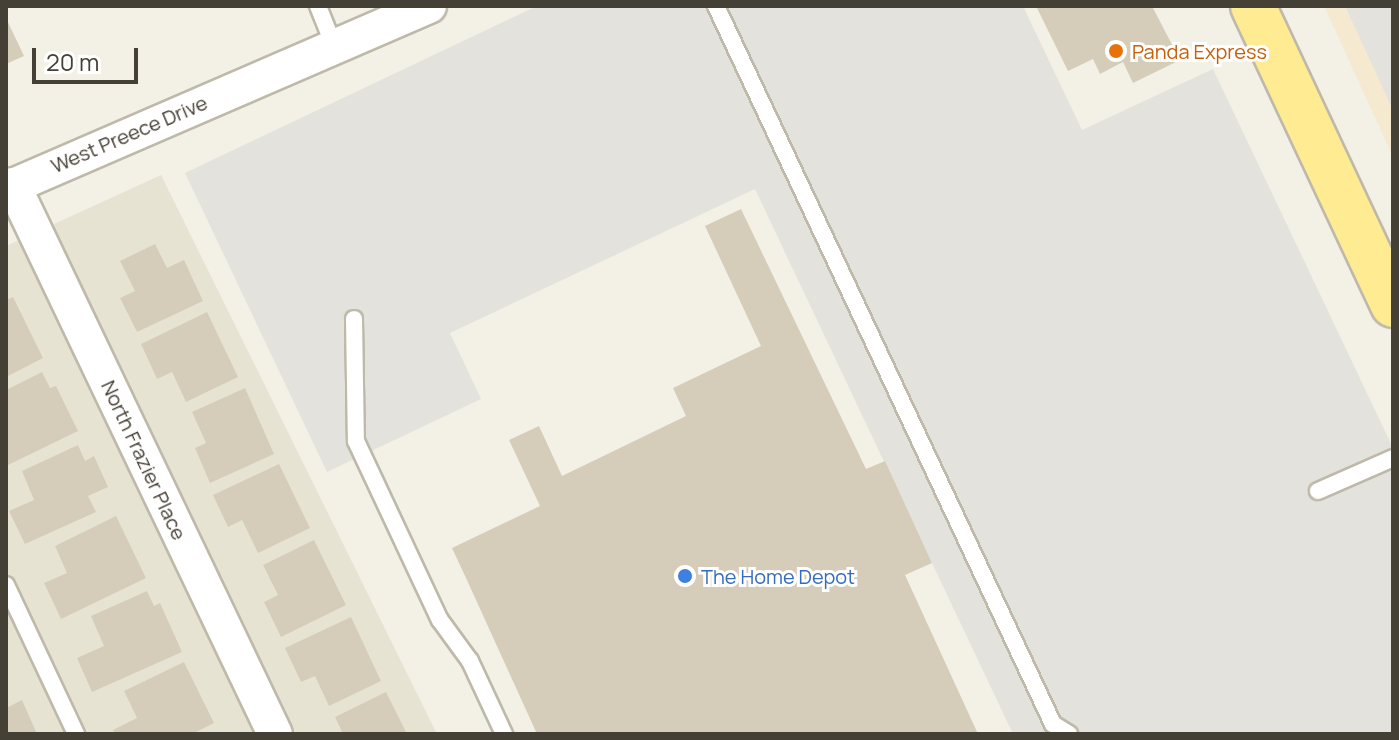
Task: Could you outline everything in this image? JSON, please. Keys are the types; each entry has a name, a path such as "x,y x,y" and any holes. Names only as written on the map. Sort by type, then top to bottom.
{"main road":[{"path":"1253,6 1393,305"}],"street":[{"name":"West Preece Drive","path":"10,187 429,6"},
{"name":"North Frazier Place","path":"10,187 275,734"}],"lane":[{"path":"318,6 334,46"},
{"path":"716,6 1053,724 1069,734"},
{"path":"354,319 356,441 440,620 470,661 504,734"},
{"path":"1318,491 1393,458"},
{"path":"6,585 76,734"}],"shaded area":[{"path":"537,6 1023,6 1082,130 1213,69 1393,448 1393,734 1013,734 755,189 450,333 481,399 327,472 185,173"},
{"path":"1324,6 1393,6 1393,157"},
{"path":"1345,6 1393,6 1393,110"},
{"path":"161,175 437,734 6,734 6,246"}],"building":[{"name":"Panda Express","path":"1036,6 1152,6 1180,60 1133,83 1123,62 1100,74 1093,59 1068,71"},
{"path":"6,18 24,56 6,64"},
{"name":"The Home Depot","path":"741,209 866,469 885,461 932,563 905,575 978,734 537,734 452,548 540,506 509,440 539,426 562,476 686,416 673,388 761,346 705,226"},
{"path":"155,244 167,268 184,260 203,301 137,332 120,298 135,291 120,261"},
{"path":"13,297 43,358 6,377 6,300"},
{"path":"207,312 238,377 186,402 172,372 157,379 141,344"},
{"path":"42,372 50,388 56,386 78,431 6,466 6,390"},
{"path":"245,388 274,454 210,483 195,448 206,443 192,412"},
{"path":"78,445 85,461 94,456 108,487 88,496 96,512 25,544 9,511 34,500 22,471"},
{"path":"279,464 310,528 258,553 242,520 228,527 213,495"},
{"path":"116,516 146,578 61,619 44,583 67,573 55,546"},
{"path":"314,540 346,605 281,637 264,602 278,595 263,565"},
{"path":"147,591 154,606 160,603 182,652 92,692 77,658 104,646 91,616"},
{"path":"351,617 381,681 329,706 315,676 301,682 285,648"},
{"path":"184,662 214,723 192,734 115,734 113,730 137,718 124,691"},
{"path":"386,692 407,734 343,734 335,717"},
{"path":"22,700 37,734 6,734 6,708"}],"place":[{"name":"Panda Express","path":"1116,51"},
{"name":"The Home Depot","path":"685,576"}]}
